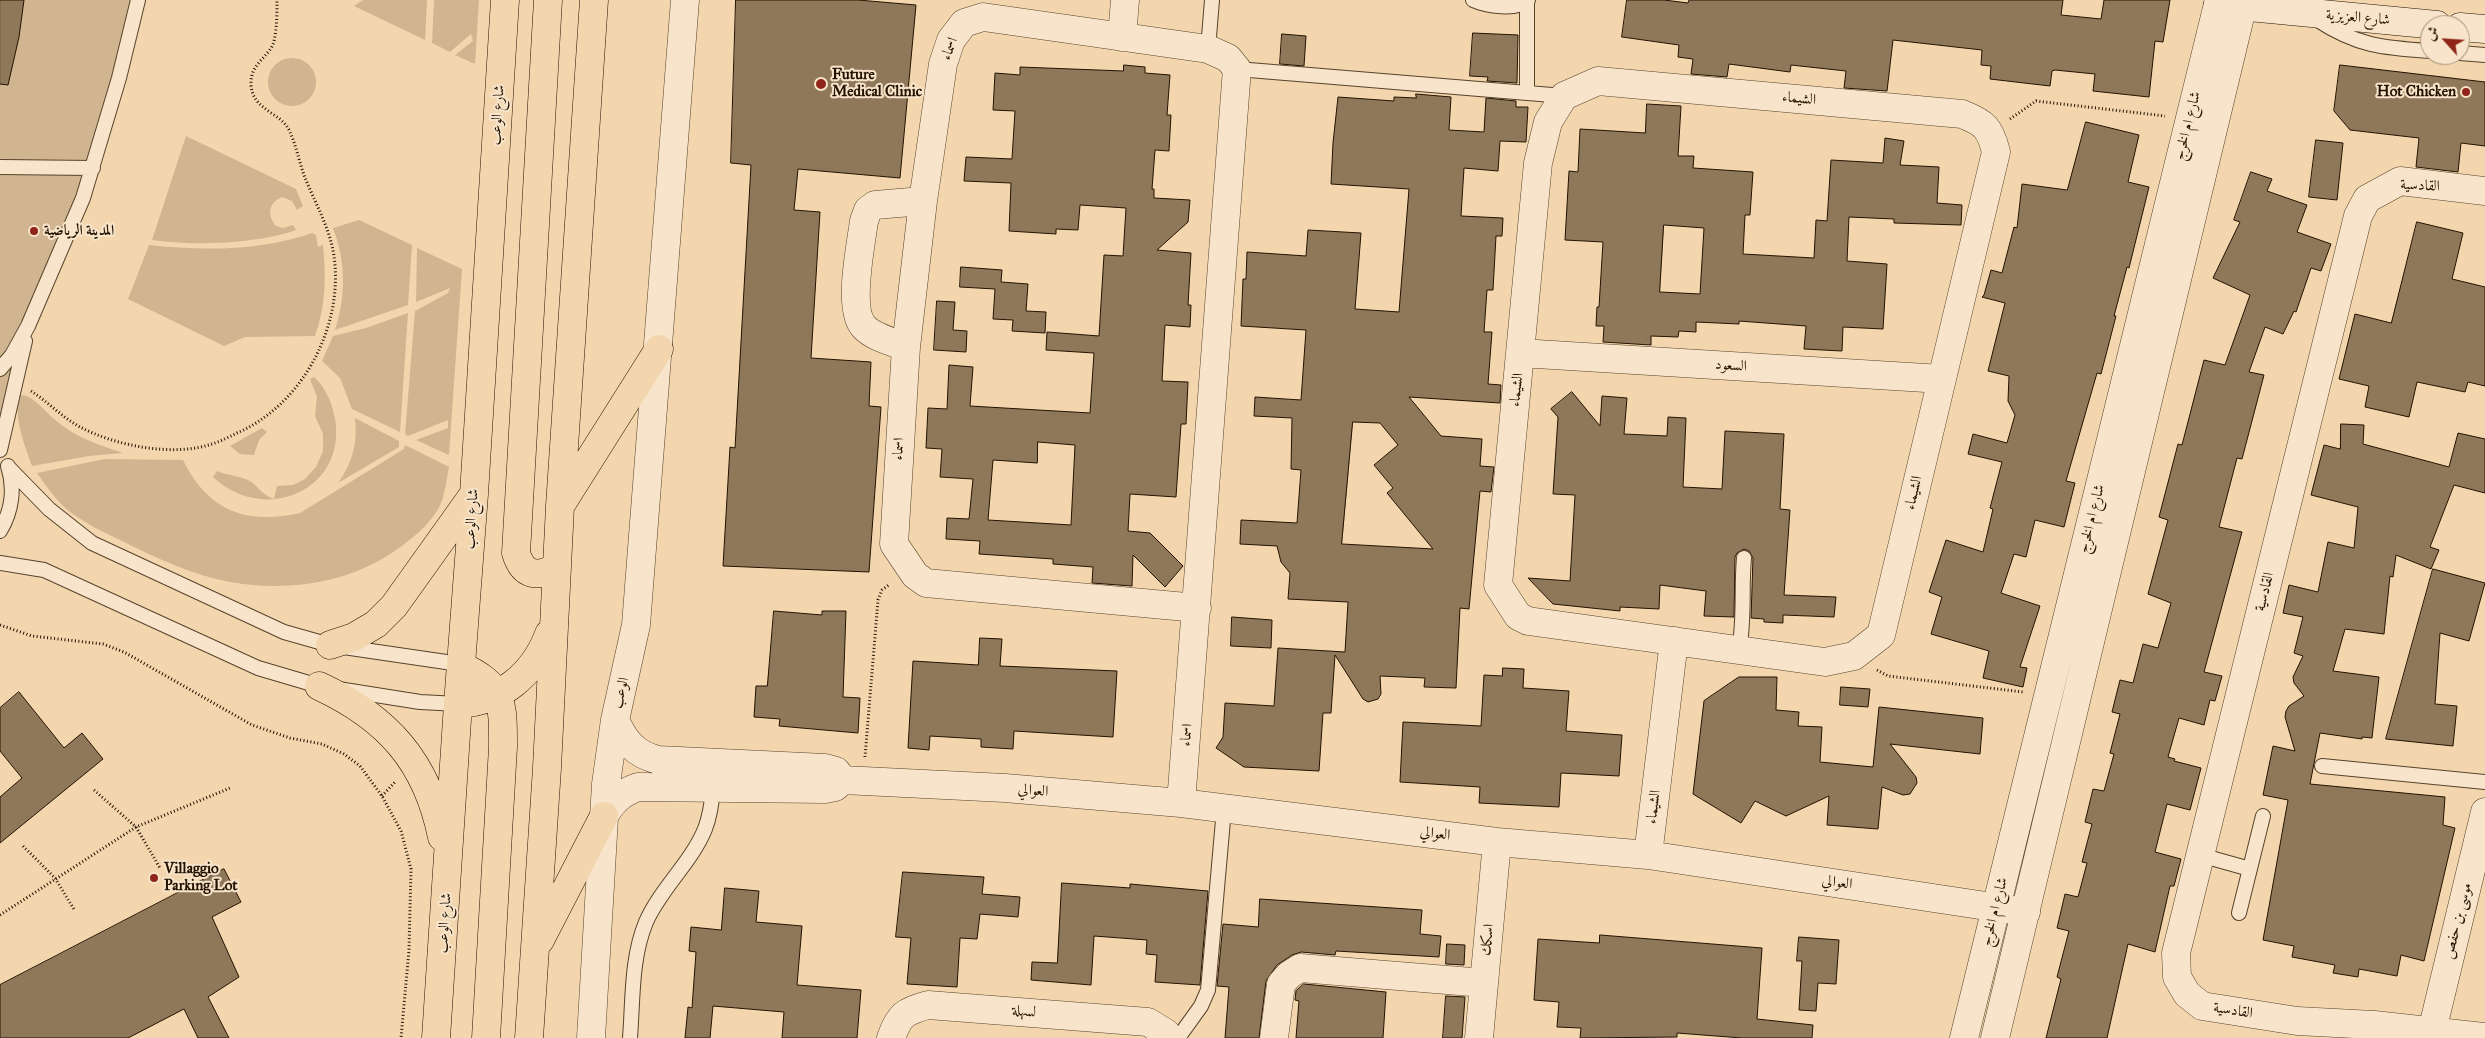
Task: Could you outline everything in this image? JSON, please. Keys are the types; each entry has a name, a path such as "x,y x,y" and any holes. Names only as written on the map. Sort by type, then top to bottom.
{"main road":[{"name":"شارع الوعب","path":"436,1038 474,494 505,0"},
{"path":"548,0 516,553 520,563 526,570 534,574 545,574 557,568"},
{"path":"529,1038 547,768 560,506 594,0"},
{"path":"560,506 659,350"},
{"path":"330,645 354,637 376,624 394,606 474,494"},
{"path":"458,704 486,700 498,694 527,672 538,658 553,624"},
{"path":"461,666 476,674 498,694 502,713 503,747 486,1038"},
{"path":"320,686 348,699 373,716 396,738 414,762 428,787 438,813 449,869"},
{"path":"534,950 604,816"}],"street":[{"path":"659,350 685,0"},
{"path":"1122,37 1125,0"},
{"name":"شارع العزيزية","path":"2231,3 2307,13 2420,23"},
{"name":"شارع ام الخرج","path":"1964,1038 2190,119 2231,3"},
{"name":"شارع ام الخرج","path":"1995,1038 2026,912 2231,3"},
{"name":"اسماء","path":"915,575 894,544 906,347 923,201 944,64 951,40 964,23 983,17 1208,49 1228,58 1237,69 1181,804"},
{"path":"2470,28 2485,29"},
{"name":"الشيماء","path":"1598,81 1962,114 1980,122 1992,133 1996,152 1881,634 1854,656 1826,662 1528,620 1518,616 1498,585 1538,163 1548,122 1564,96 1598,81"},
{"name":"القادسية","path":"2485,192 2400,181 2367,199 2358,216 2176,953 2178,977 2187,994 2202,1006 2296,1030 2432,1031 2485,1037"},
{"path":"906,347 865,328 860,321 855,302 864,221 868,210 875,205 923,201"},
{"name":"الوعب","path":"591,1038 609,752 636,626 659,350"},
{"name":"السعود","path":"1520,353 1942,379"},
{"path":"915,575 926,583 942,586 1197,608"},
{"name":"الشيماء","path":"1648,855 1674,641"},
{"name":"العوالي","path":"615,720 631,747 643,756 658,760 825,768 836,771 853,780"},
{"name":"العوالي","path":"604,816 612,803 624,792 638,787 825,789 853,780 1005,788 1181,804 1497,842 1648,855 2026,912"},
{"name":"موسى بن حفص","path":"2432,1031 2485,812"},
{"name":"اسكك","path":"1479,1038 1497,842"},
{"path":"1274,1038 1281,984 1288,975 1300,968 1484,983"},
{"name":"لسهلة","path":"891,1038 896,1023 909,1010 928,1005 1148,1022 1166,1033 1168,1038"}],"lane":[{"path":"0,369 12,355 28,326 83,198 119,78 138,0"},
{"path":"1208,49 1212,0"},
{"path":"1473,0 1513,6 1527,1 1526,93"},
{"path":"2307,13 2334,31 2362,43 2420,50"},
{"path":"2470,54 2485,55"},
{"path":"1237,69 1564,96"},
{"path":"0,167 92,168"},
{"path":"28,326 0,450 9,468 48,509 92,543 284,632 330,645 446,662 461,666"},
{"path":"0,531 10,510 12,489 9,468"},
{"path":"1739,650 1744,623 1742,588 1744,558"},
{"path":"0,563 44,570 258,668 320,686 420,702 458,704"},
{"path":"2322,766 2485,782"},
{"path":"630,1038 635,964 639,943 655,904 693,850 705,828 712,788"},
{"path":"1178,1038 1201,1006 1208,990 1224,809"},
{"path":"2239,913 2263,816"},
{"path":"2200,855 2250,869"}],"path":[{"path":"14,385 26,387 79,426 110,439 143,447 169,450 211,444 252,427 273,411 307,375 325,335 332,309 334,257 325,224 296,153 290,132 285,123 270,114 256,100 251,84 254,67 273,43 277,0"},
{"path":"1992,133 2036,101 2190,119"},
{"path":"853,780 878,600 882,590 890,584 915,575"},
{"path":"0,625 32,636 103,644 124,652 252,725 290,738 322,744 344,754 360,766 382,796 401,831 411,869 409,950 401,1038"},
{"path":"1854,656 1888,676 2048,695"},
{"path":"0,915 136,827 230,788"},
{"path":"94,790 136,827 160,868"},
{"path":"23,846 55,878 75,911"}],"shaded area":[{"name":"المدينة الرياضية","path":"0,0 138,0 83,198 28,326 0,450"},
{"path":"363,0 427,0 425,40 354,6"},
{"path":"434,0 479,0 475,64 455,55 473,41 471,34 450,52 432,43"},
{"path":"287,58 297,58 309,65 316,77 316,87 309,99 297,106 287,106 279,102 272,95 268,87 268,77 272,69 279,62"},
{"path":"186,136 296,189 303,206 297,210 292,201 282,197 274,203 270,214 276,226 283,228 293,225 296,230 280,235 244,241 186,243 152,240"},
{"path":"359,220 412,245 408,305 335,330 343,292 343,279 340,254 333,228"},
{"path":"312,233 316,235 318,247 323,245 325,268 323,302 315,336 245,337 224,346 128,299 149,245 210,249 231,248 272,243"},
{"path":"417,248 462,269 449,455 416,440 448,428 448,420 408,436 405,434 415,311 448,293 450,288 416,302"},
{"path":"408,313 400,432 352,409 340,378 322,361 333,336 366,328"},
{"path":"314,377 327,394 334,414 336,440 330,462 317,480 300,492 274,499 277,486 293,485 305,479 316,467 323,451 323,434 315,416 317,397 310,379"},
{"path":"19,395 29,397 60,424 77,435 123,453 89,456 32,466 19,422"},
{"path":"355,418 399,441 399,447 338,483 353,453 356,436"},
{"path":"262,428 267,432 259,440 254,455 240,454 230,446"},
{"path":"405,445 449,467 444,495 434,515 412,538 389,555 346,575 301,585 277,586 230,582 189,571 163,560 76,517 59,502 37,473 105,459 183,460 204,491 217,502 231,510 246,515 262,517 280,516 300,513 404,449"},
{"path":"217,471 246,479 273,499 257,499 234,492 213,477"}],"building":[{"path":"0,0 24,0 19,37 8,85 0,84"},
{"path":"736,0 858,0 916,5 900,178 798,169 794,210 820,212 811,358 871,362 869,406 881,407 869,572 723,566 730,447 735,448 751,165 731,163"},
{"path":"1627,0 1664,0 1688,3 1689,0 2063,0 2061,15 2101,19 2104,0 2170,0 2163,42 2155,41 2149,97 2093,91 2095,74 2055,70 2052,71 2050,86 1990,79 1991,66 1981,65 1982,50 1893,40 1887,91 1844,88 1846,71 1791,65 1790,72 1729,64 1727,77 1691,74 1693,59 1678,57 1679,45 1622,37"},
{"path":"1473,33 1518,35 1517,83 1487,81 1488,77 1470,76"},
{"path":"1282,34 1306,36 1304,66 1280,64"},
{"path":"1124,65 1145,67 1145,73 1170,75 1167,115 1171,115 1169,151 1155,150 1152,189 1154,189 1154,198 1190,200 1188,222 1157,250 1191,253 1188,305 1191,305 1190,327 1165,325 1162,381 1188,382 1186,424 1181,424 1176,497 1130,494 1128,531 1150,533 1183,566 1165,587 1133,555 1132,586 1092,583 1093,567 1053,564 1053,559 979,554 980,541 946,539 947,518 969,519 973,479 940,477 942,449 926,448 928,408 947,409 949,365 973,367 970,406 1090,413 1094,353 1046,350 1047,332 1099,336 1104,255 1123,256 1126,208 1080,205 1078,230 1056,229 1056,234 1009,231 1011,183 964,181 966,157 1012,159 1015,111 993,110 995,73 1020,75 1020,67 1123,71","holes":["1038,442 1075,445 1071,525 988,520 993,460 1037,463"]},
{"path":"2340,65 2485,82 2485,146 2461,143 2458,172 2416,167 2419,138 2350,130 2334,111"},
{"path":"1416,94 1451,97 1449,130 1484,132 1486,98 1516,101 1516,107 1528,107 1526,142 1500,141 1498,171 1464,168 1461,216 1503,218 1502,236 1496,236 1493,290 1487,290 1484,332 1492,332 1488,384 1501,385 1500,403 1409,397 1441,436 1482,439 1480,466 1494,467 1491,492 1480,491 1469,609 1460,608 1456,688 1424,687 1425,678 1380,676 1381,694 1378,699 1368,702 1363,699 1335,655 1331,713 1323,713 1319,771 1244,767 1216,748 1223,737 1225,703 1274,706 1278,648 1345,652 1348,602 1288,599 1290,573 1281,562 1277,546 1240,544 1241,520 1297,523 1301,470 1291,469 1292,418 1254,416 1255,397 1301,400 1306,330 1241,326 1243,279 1246,279 1247,252 1306,256 1308,230 1361,233 1355,309 1399,312 1409,189 1331,184 1333,143 1338,97 1394,101 1394,97 1416,98","holes":["1353,422 1380,423 1398,445 1374,465 1393,488 1387,493 1433,549 1342,544"]},
{"path":"1647,104 1681,106 1678,156 1694,156 1693,168 1753,172 1750,215 1745,215 1743,254 1814,258 1816,220 1827,221 1831,160 1883,163 1885,138 1904,141 1900,165 1939,167 1937,203 1962,205 1961,225 1894,223 1894,219 1849,217 1847,261 1887,264 1883,329 1843,327 1842,351 1804,349 1806,326 1739,321 1739,324 1696,322 1696,332 1679,331 1678,337 1651,336 1651,345 1603,342 1604,326 1596,326 1603,242 1565,240 1569,171 1578,172 1580,129 1645,133","holes":["1664,225 1704,228 1700,294 1660,292"]},
{"path":"2086,122 2139,135 2128,182 2149,187 2129,268 2127,267 2114,316 2116,316 2101,374 2097,373 2066,481 2075,483 2064,527 2035,520 2026,557 2014,554 2001,593 2040,606 2020,667 2027,668 2023,687 1983,678 1989,651 1931,634 1942,597 1929,592 1946,540 1983,552 1993,509 1990,508 2002,462 1968,454 1973,434 2007,443 2015,415 2008,401 2009,376 1988,371 2005,303 1982,297 1991,270 2002,273 2014,227 2017,228 2022,184 2067,190"},
{"path":"2316,140 2343,143 2337,200 2309,197"},
{"path":"2251,172 2272,179 2267,191 2307,205 2297,232 2331,244 2321,271 2311,268 2296,312 2294,311 2283,334 2265,327 2249,372 2264,375 2242,459 2237,458 2219,527 2242,532 2204,672 2222,676 2215,701 2210,700 2204,725 2179,718 2168,757 2175,759 2174,761 2201,768 2190,810 2167,804 2155,852 2181,859 2174,886 2170,886 2155,952 2128,944 2107,1038 2046,1038 2061,979 2057,977 2069,931 2057,928 2065,894 2078,897 2087,863 2082,862 2092,824 2085,822 2093,789 2104,791 2114,754 2110,753 2120,714 2112,712 2120,680 2133,683 2143,644 2158,648 2171,603 2148,594 2168,520 2159,517 2178,444 2182,445 2204,360 2225,365 2250,295 2213,278 2240,222 2234,220"},
{"path":"2417,222 2463,233 2452,279 2485,287 2485,386 2468,382 2465,392 2417,382 2409,417 2365,407 2369,386 2339,379 2355,314 2391,323"},
{"path":"961,267 1002,270 1001,282 1028,284 1026,311 1046,312 1045,333 1012,331 1013,320 993,319 995,289 960,287"},
{"path":"937,301 955,302 953,330 967,331 966,352 934,350"},
{"path":"1572,392 1600,426 1602,396 1627,398 1624,434 1667,436 1668,417 1686,418 1683,487 1722,489 1725,431 1784,434 1780,509 1790,510 1784,595 1836,597 1834,617 1783,615 1783,623 1764,622 1764,619 1751,618 1753,558 1749,551 1744,549 1737,553 1735,557 1734,617 1704,616 1706,591 1660,585 1659,609 1620,607 1620,611 1553,604 1528,578 1570,581 1575,495 1553,494 1558,417 1551,409"},
{"path":"2341,424 2364,425 2363,444 2449,467 2458,433 2485,439 2485,493 2454,485 2430,547 2439,550 2431,569 2396,555 2393,577 2390,576 2384,634 2345,629 2333,671 2379,677 2372,738 2362,737 2362,739 2320,733 2310,784 2445,797 2443,825 2455,828 2424,961 2401,955 2397,976 2359,969 2358,977 2333,973 2335,965 2292,957 2294,946 2263,940 2288,800 2263,795 2273,746 2295,751 2285,717 2289,706 2304,696 2294,683 2293,677 2303,656 2294,653 2303,617 2283,613 2289,585 2318,592 2328,542 2354,548 2358,507 2311,495 2324,445 2340,449"},
{"path":"2433,569 2485,583 2469,641 2440,633 2435,704 2457,706 2453,746 2386,739"},
{"path":"774,611 822,615 822,611 846,611 843,697 860,698 858,733 779,726 780,719 754,717 756,686 767,686"},
{"path":"1232,617 1272,620 1271,648 1231,646"},
{"path":"980,638 1002,639 1000,666 1117,671 1113,737 1014,731 1013,749 981,747 981,739 930,736 929,750 908,748 913,661 978,665"},
{"path":"1503,668 1524,669 1523,688 1569,691 1566,731 1622,735 1619,776 1561,773 1559,807 1479,803 1480,787 1400,782 1403,722 1481,726 1484,675 1502,676"},
{"path":"1739,677 1777,677 1776,710 1799,712 1798,726 1822,727 1820,762 1873,767 1879,707 1983,718 1980,754 1890,744 1916,777 1917,783 1910,794 1903,795 1882,787 1878,829 1827,825 1829,796 1786,816 1755,801 1741,823 1693,794 1704,701"},
{"path":"1841,687 1870,689 1868,707 1840,705"},
{"path":"19,692 64,748 82,733 103,759 0,843 0,797 22,778 0,751 0,708"},
{"path":"224,869 241,902 212,917 239,977 208,997 229,1038 198,1038 184,1009 128,1038 0,1038 0,985"},
{"path":"903,872 984,877 982,894 1020,897 1018,917 980,914 977,939 960,938 957,987 907,984 911,938 896,937"},
{"path":"1062,883 1130,888 1130,884 1208,891 1200,985 1155,982 1157,955 1146,954 1147,940 1094,936 1091,985 1031,980 1032,962 1057,963"},
{"path":"725,888 759,891 756,922 802,926 797,985 861,990 857,1038 782,1038 784,1012 713,1006 710,1038 685,1038 688,1007 692,1008 696,952 689,951 691,927 721,930"},
{"path":"1260,899 1422,910 1420,934 1441,936 1439,957 1336,951 1335,955 1301,952 1292,955 1277,965 1266,981 1259,1038 1225,1038 1229,987 1217,986 1223,924 1258,927"},
{"path":"1600,935 1762,948 1757,1019 1813,1025 1812,1038 1742,1038 1677,1033 1677,1037 1580,1038 1581,1028 1557,1027 1559,1002 1534,1000 1538,939 1599,943"},
{"path":"1799,937 1839,940 1836,984 1818,983 1816,1011 1799,1010 1802,961 1797,961"},
{"path":"1447,944 1465,945 1464,965 1446,964"},
{"path":"1304,984 1386,992 1383,1038 1296,1038 1299,1001 1295,1000 1296,991"},
{"path":"1446,996 1465,997 1462,1038 1443,1038"}],"place":[{"name":"Future Medical Clinic","path":"821,84"},
{"name":"Hot Chicken","path":"2466,92"},
{"name":"المدينة الرياضية","path":"34,231"},
{"name":"Villaggio Parking Lot","path":"154,878"}]}
